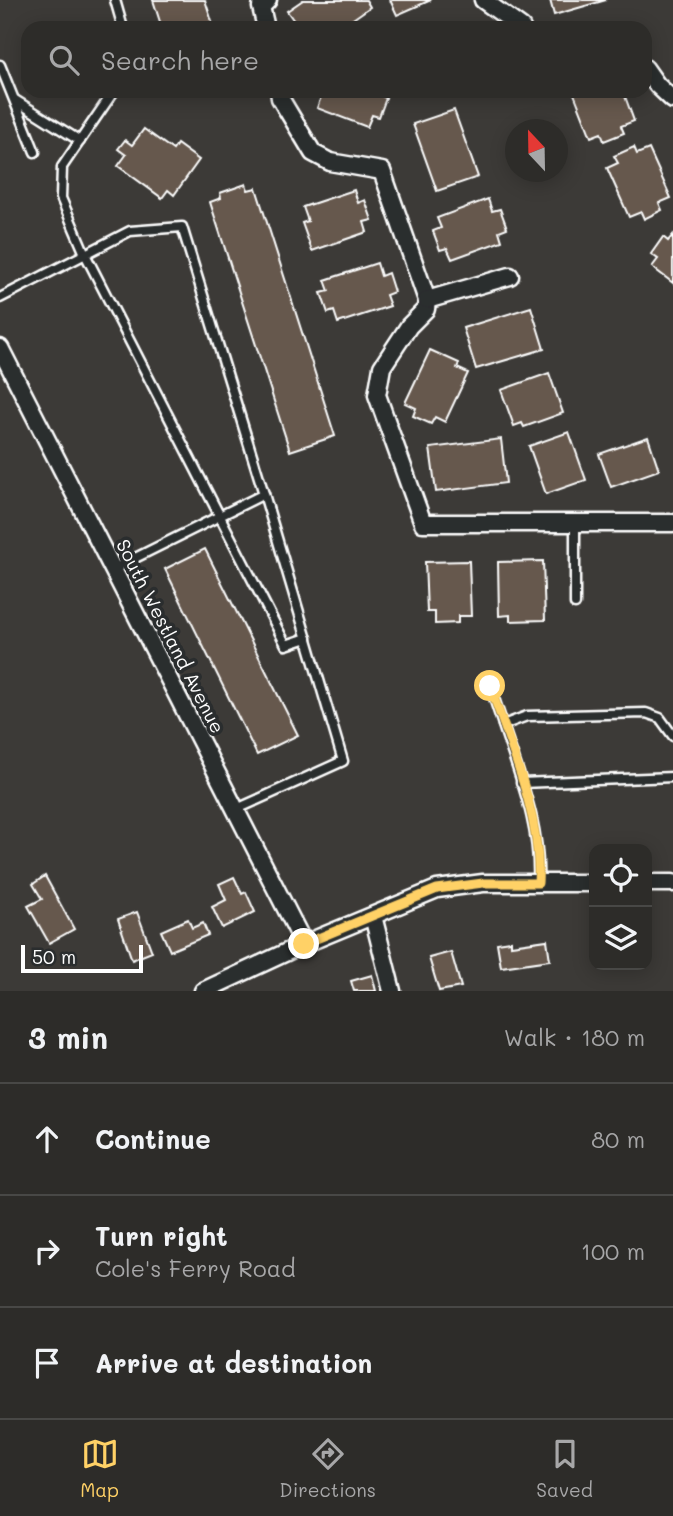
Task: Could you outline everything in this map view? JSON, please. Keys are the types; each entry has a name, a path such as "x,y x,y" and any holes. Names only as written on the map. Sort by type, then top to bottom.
{"street":[{"path":"264,21 261,7 268,0"},
{"path":"483,0 512,21"},
{"path":"652,78 673,100"},
{"path":"280,98 313,153 330,162 382,171 427,300 426,309 409,326 383,367 377,396 423,523 673,523"},
{"path":"427,300 510,276"},
{"name":"South Westland Avenue","path":"0,348 304,944"},
{"path":"203,991 304,944 437,889 483,883 589,883"},
{"path":"652,883 673,883"},
{"path":"373,916 392,991"}],"lane":[{"path":"115,0 121,21"},
{"path":"0,65 36,152"},
{"path":"109,98 62,167 61,198 85,254 286,645 307,638"},
{"path":"15,100 80,141"},
{"path":"0,298 130,231 182,227 343,761 237,809"},
{"path":"113,569 264,494"},
{"path":"575,523 575,604"},
{"path":"490,686 536,830 538,883"},
{"path":"503,725 527,716 646,713 660,718 673,736"},
{"path":"522,783 673,777"}],"building":[{"path":"153,0 205,0 212,21 160,21"},
{"path":"303,0 366,0 370,7 350,21 294,21 287,11"},
{"path":"390,0 431,0 397,15"},
{"path":"550,0 606,0 554,15"},
{"path":"321,98 386,98 379,117 372,115 367,127 317,108"},
{"path":"576,98 626,98 634,121 621,126 624,133 604,141 601,133 591,137"},
{"path":"454,110 478,177 437,191 413,124"},
{"path":"144,129 173,150 177,144 199,160 174,195 168,190 162,198 118,166 126,155 118,149 125,140 132,145"},
{"path":"634,147 637,154 649,149 671,198 659,203 662,210 644,219 641,212 629,217 607,168 618,163 614,156"},
{"path":"246,184 248,190 256,188 335,436 290,451 210,202 221,198 220,193"},
{"path":"354,190 358,203 365,200 372,220 364,222 367,232 312,251 302,223 308,221 303,207"},
{"path":"488,199 492,211 500,209 507,228 499,231 502,241 452,259 447,248 440,250 433,231 441,228 437,218"},
{"path":"673,235 673,283 652,267 658,259 651,254 663,237 668,241"},
{"path":"377,263 381,276 388,273 394,292 386,295 390,306 338,323 334,311 328,313 321,293 329,291 325,280"},
{"path":"531,307 544,349 476,369 463,328"},
{"path":"430,350 459,363 457,368 468,373 445,422 435,417 431,424 413,416 416,408 405,403"},
{"path":"549,373 563,413 524,427 522,423 514,426 501,390"},
{"path":"569,432 586,480 546,494 529,446"},
{"path":"648,437 659,470 611,487 599,454"},
{"path":"501,439 506,483 436,492 430,448"},
{"path":"205,549 298,735 257,755 165,569"},
{"path":"469,561 471,616 458,616 458,623 435,624 435,612 427,612 425,562"},
{"path":"543,561 545,620 510,621 510,615 499,616 498,562"},
{"path":"45,876 74,929 49,943 28,906 42,899 33,884"},
{"path":"234,877 242,894 246,892 255,912 222,928 212,907 226,900 219,884"},
{"path":"137,912 152,952 132,960 118,919"},
{"path":"188,919 192,928 203,923 208,935 170,951 161,931"},
{"path":"547,940 550,960 501,967 497,943 511,941 511,945"},
{"path":"451,952 461,987 439,991 429,958"},
{"path":"372,975 376,991 354,991 351,981"}],"route":[{"path":"304,944 437,889 483,883 538,883 536,830 490,686"}]}
